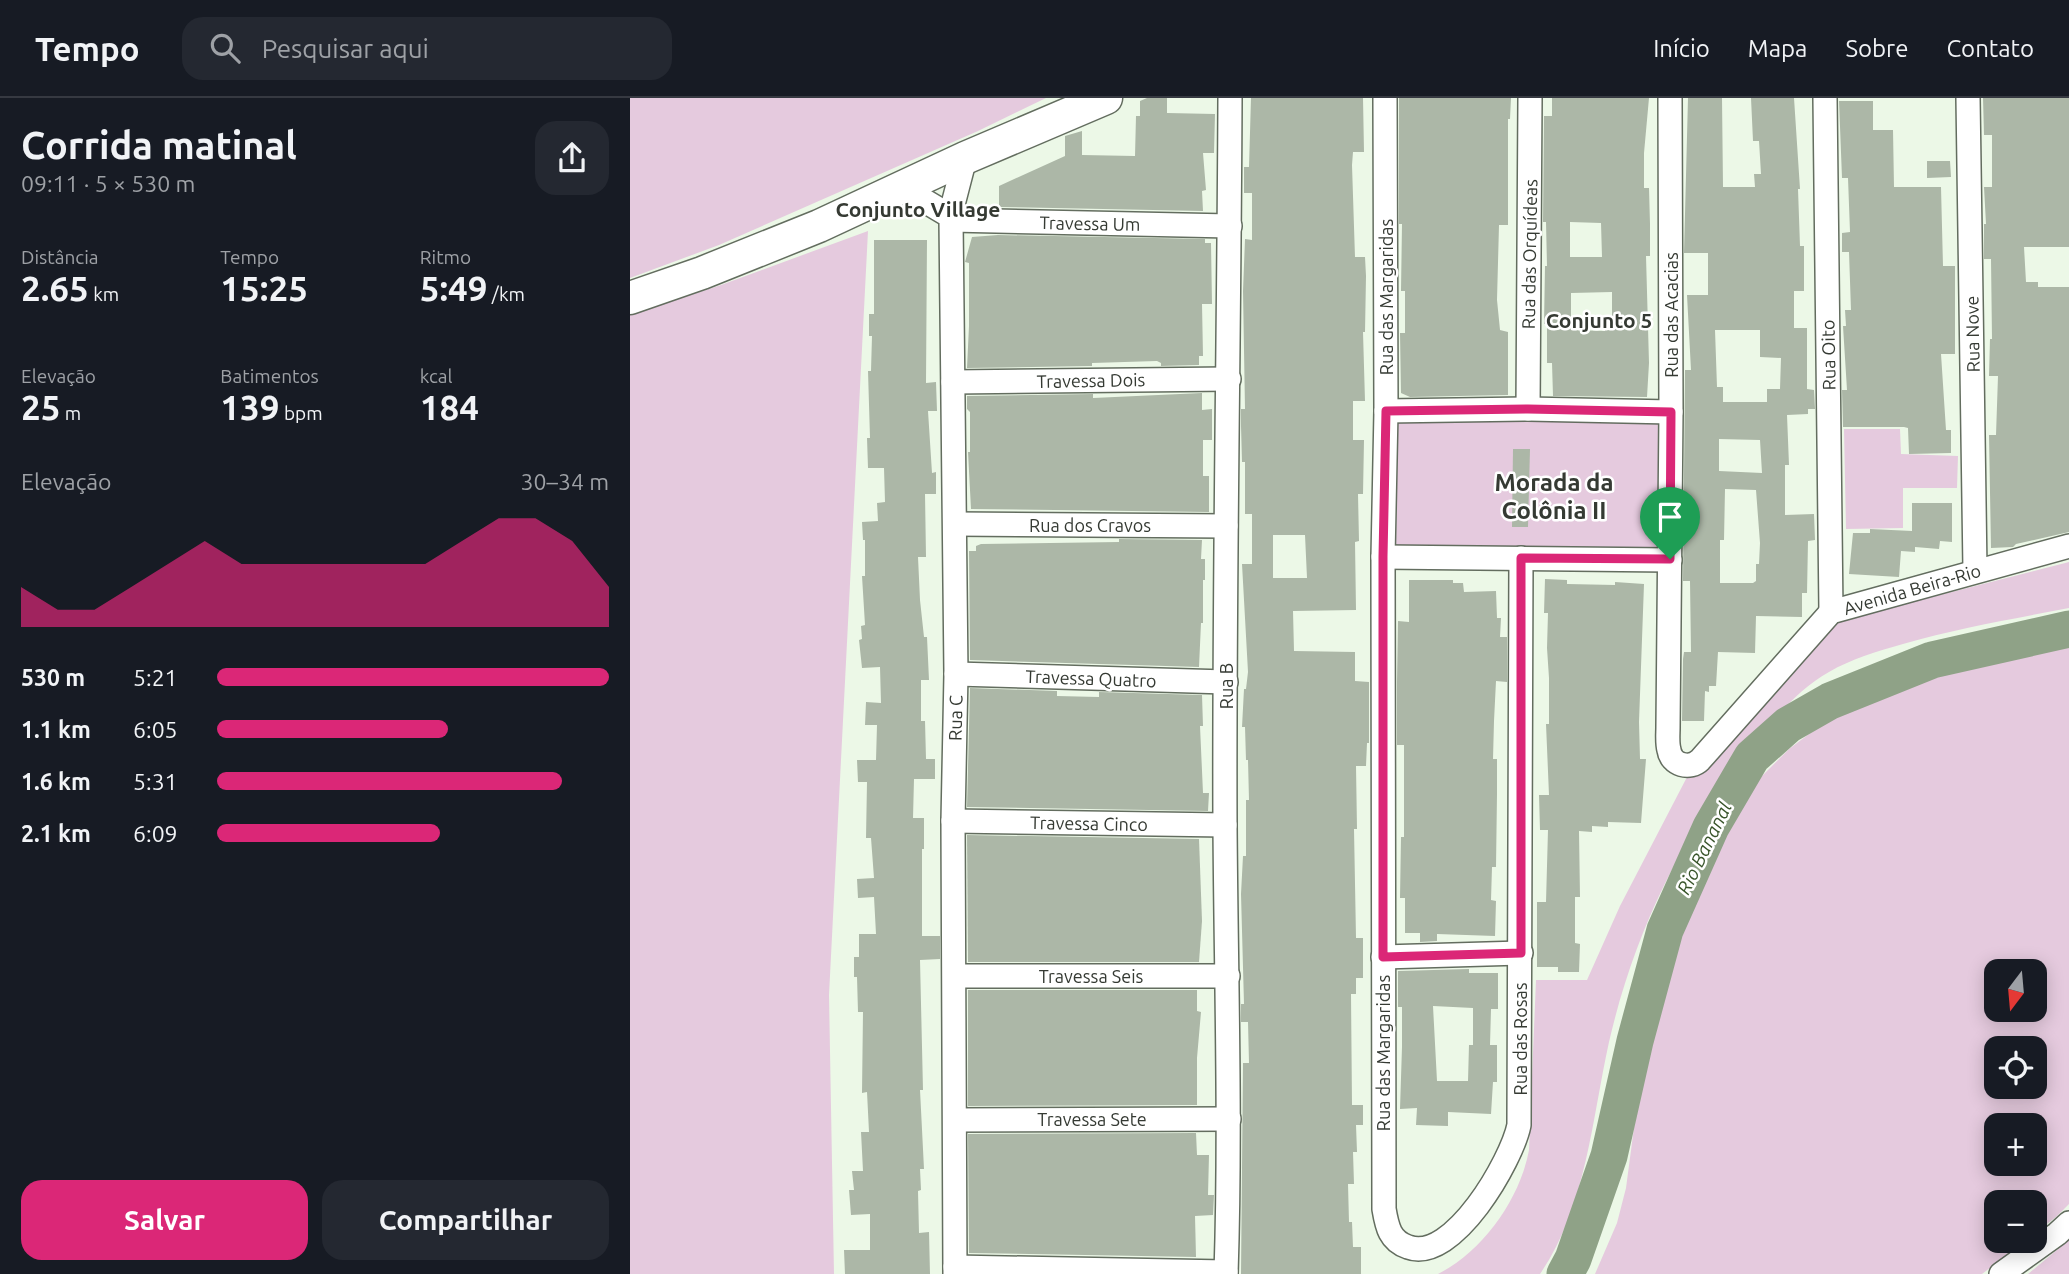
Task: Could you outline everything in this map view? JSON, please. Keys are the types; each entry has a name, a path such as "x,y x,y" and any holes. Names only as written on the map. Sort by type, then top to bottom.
{"main road":[{"path":"630,298 702,273 807,231 965,158 1105,98"}],"street":[{"name":"Rua B","path":"1226,1273 1229,1118 1225,825 1226,526 1230,98"},
{"name":"Rua das Margaridas","path":"1384,1209 1385,98"},
{"name":"Rua das Orquídeas","path":"1528,409 1530,98"},
{"name":"Rua das Acacias","path":"1670,98 1669,751 1679,764 1696,764"},
{"name":"Rua Oito","path":"1825,98 1830,612"},
{"name":"Rua Nove","path":"1968,98 1975,570"},
{"name":"Rua C","path":"955,1270 953,821 956,674 951,218 965,158"},
{"path":"903,188 951,218"},
{"name":"Travessa Um","path":"951,218 1230,226"},
{"name":"Travessa Dois","path":"953,382 1229,379"},
{"path":"1386,411 1528,409 1671,412"},
{"name":"Rua dos Cravos","path":"955,524 1226,526"},
{"name":"Avenida Beira-Rio","path":"1696,764 1830,612 2069,546"},
{"path":"1383,557 1670,559"},
{"name":"Rua das Rosas","path":"1384,1209 1388,1230 1401,1244 1419,1250 1438,1245 1475,1208 1516,1142 1519,1125 1521,953 1521,558"},
{"name":"Travessa Quatro","path":"956,674 1226,682"},
{"name":"Travessa Cinco","path":"953,821 1225,825"},
{"path":"1383,957 1521,953"},
{"name":"Travessa Seis","path":"955,976 1228,976"},
{"name":"Travessa Sete","path":"955,1120 1229,1118"},
{"path":"2001,1274 2069,1223"},
{"path":"955,1270 1226,1273"}],"shaded area":[{"path":"630,98 1046,98 978,131 719,245 630,278"},
{"path":"868,231 829,995 834,1274 630,1274 630,315"},
{"path":"1661,418 1658,547 1396,549 1397,421"},
{"path":"1844,429 1900,429 1901,454 1958,456 1957,488 1903,488 1903,528 1846,529"},
{"path":"2069,562 2069,608 1944,633 1865,656 1837,667 1817,679 1777,717 1725,782 1702,816 1646,925 1619,1002 1578,1192 1568,1221 1540,1274 1438,1274 1470,1252 1497,1222 1517,1187 1524,1168 1529,1150 1536,980 1587,980 1620,906 1686,779 1828,627 1842,620"},
{"path":"2069,642 2069,1204 2047,1224 2047,1190 1984,1190 1984,1253 2009,1253 1982,1274 1595,1274 1617,1223 1626,1188 1644,1052 1693,897 1735,811 1760,778 1789,749 1825,722 1876,694 1947,667"},
{"path":"2069,1240 2069,1274 2028,1274"}],"building":[{"path":"1147,98 1167,98 1167,113 1215,114 1214,153 1203,153 1206,190 1202,191 1203,211 999,207 999,186 1065,156 1065,136 1082,131 1082,155 1135,156 1136,116 1140,116 1140,101"},
{"path":"1251,98 1363,98 1364,152 1353,152 1352,165 1355,257 1365,257 1366,276 1363,332 1365,401 1353,401 1353,440 1364,440 1363,494 1358,494 1359,541 1355,542 1356,610 1293,611 1294,651 1355,652 1355,681 1369,682 1369,743 1366,766 1356,766 1357,829 1354,829 1356,938 1363,938 1363,978 1356,978 1356,994 1351,994 1352,1105 1363,1105 1363,1125 1356,1125 1354,1184 1348,1184 1349,1222 1352,1222 1353,1247 1361,1247 1361,1274 1241,1274 1243,1063 1249,1063 1248,1022 1241,1022 1241,1004 1244,1004 1241,894 1243,856 1246,856 1246,800 1249,800 1245,727 1242,727 1244,689 1248,672 1242,564 1252,564 1252,514 1245,514 1241,409 1245,409 1245,239 1252,240 1252,193 1244,193 1244,167 1249,167","holes":["1273,535 1305,535 1307,578 1273,578"]},
{"path":"1399,98 1511,98 1508,119 1508,225 1499,225 1497,300 1500,330 1508,332 1508,395 1410,397 1401,393 1400,333 1405,333 1405,291 1401,291"},
{"path":"1552,98 1649,98 1644,153 1644,188 1649,188 1650,224 1650,256 1646,256 1649,363 1647,397 1553,396 1552,363 1547,363 1547,324 1544,324 1547,266 1546,222 1543,222 1544,116 1552,116","holes":["1570,222 1601,223 1602,257 1570,257","1612,292 1612,329 1571,330 1571,293"]},
{"path":"1688,98 1722,98 1723,187 1755,187 1754,174 1761,174 1759,141 1753,141 1751,98 1794,98 1800,189 1800,246 1804,246 1804,291 1794,291 1794,328 1807,328 1807,389 1814,390 1815,409 1808,409 1808,414 1787,415 1789,465 1785,465 1785,515 1814,514 1815,540 1808,541 1807,593 1802,593 1802,617 1756,616 1755,653 1718,652 1716,686 1709,686 1709,692 1705,691 1704,721 1682,721 1683,659 1684,652 1691,652 1690,581 1683,581 1685,370 1691,370 1687,295 1708,295 1708,253 1684,253","holes":["1715,330 1760,330 1760,357 1781,358 1780,389 1767,389 1767,402 1723,402 1723,387 1717,387","1719,439 1760,440 1762,473 1719,471","1725,489 1756,490 1760,543 1756,581 1720,583 1720,540 1724,540"]},
{"path":"1983,98 2069,98 2069,247 2024,247 2026,282 2038,282 2038,287 2069,287 2069,532 2016,544 2013,547 1991,548 1989,435 1996,435 1998,376 1989,376 1992,339 1991,259 1984,259 1984,187 1992,187 1992,135 1984,135"},
{"path":"1839,101 1873,101 1873,130 1893,130 1894,187 1941,187 1943,266 1955,266 1955,354 1941,354 1946,430 1951,430 1951,453 1909,454 1908,428 1904,427 1843,427 1842,390 1847,390 1843,326 1846,326 1845,310 1851,310 1849,252 1842,252 1842,233 1850,232 1848,178 1842,178"},
{"path":"1927,161 1950,161 1951,177 1927,178"},
{"path":"998,235 1205,239 1205,243 1211,243 1212,304 1202,304 1203,356 1199,356 1199,365 1161,366 1157,361 1092,363 1092,366 967,368 969,263 965,262 972,237"},
{"path":"874,240 927,240 926,383 936,382 937,411 928,411 932,473 936,472 936,494 925,494 926,557 918,557 929,680 921,680 921,721 925,721 926,759 935,759 935,779 914,779 913,818 924,818 922,936 940,936 940,959 920,960 923,1090 920,1090 924,1169 920,1169 921,1190 918,1191 919,1233 929,1232 930,1274 845,1274 844,1250 870,1250 870,1214 851,1215 849,1190 854,1190 852,1171 863,1171 861,1132 869,1132 867,1092 862,1093 863,1012 858,1012 854,957 859,957 859,934 876,934 874,897 858,898 857,879 874,878 871,838 866,838 867,782 858,782 857,760 876,760 877,725 865,725 866,702 881,703 880,667 862,668 859,640 862,639 861,626 865,625 862,576 865,576 865,540 862,522 878,521 877,503 885,502 884,468 868,468 868,371 871,371 872,336 869,336 869,314 874,314"},
{"path":"1202,393 1202,410 1212,409 1212,440 1203,440 1203,476 1209,476 1209,512 971,509 968,452 970,412 967,409 967,396 1093,394 1093,398"},
{"path":"1513,449 1530,449 1528,527 1512,527"},
{"path":"1912,503 1952,503 1952,542 1940,541 1939,549 1915,547 1915,552 1901,551 1899,577 1849,574 1853,533 1870,533 1870,529 1912,531"},
{"path":"1119,539 1202,540 1201,559 1205,559 1205,580 1199,667 970,660 969,551 976,551 976,546 981,544 1119,542"},
{"path":"1545,579 1567,580 1567,584 1644,584 1639,722 1640,759 1646,759 1641,823 1608,822 1608,827 1592,826 1592,832 1579,831 1580,897 1575,897 1575,943 1580,944 1579,972 1558,972 1558,967 1537,967 1537,902 1546,902 1548,830 1540,830 1539,795 1549,795 1546,724 1549,724 1548,613 1544,613"},
{"path":"1409,580 1453,580 1453,583 1463,583 1464,592 1496,591 1497,618 1501,618 1500,637 1507,637 1507,682 1496,681 1494,721 1493,759 1497,759 1496,867 1492,867 1491,900 1496,901 1495,936 1437,934 1437,941 1420,942 1420,933 1405,933 1405,898 1400,898 1401,837 1404,837 1404,745 1397,745 1397,682 1398,621 1409,622"},
{"path":"970,688 1057,691 1057,696 1099,697 1099,692 1202,695 1203,726 1200,726 1203,793 1209,793 1208,811 967,807"},
{"path":"967,835 1199,839 1202,921 1199,962 968,962"},
{"path":"1469,969 1469,973 1498,973 1498,1009 1491,1009 1490,1045 1497,1045 1497,1082 1493,1082 1491,1114 1448,1112 1448,1126 1416,1125 1417,1108 1400,1109 1402,1007 1398,1007 1398,971","holes":["1433,1006 1473,1008 1473,1045 1469,1045 1468,1081 1437,1081"]},
{"path":"968,990 1197,990 1197,1011 1201,1012 1197,1105 968,1106"},
{"path":"1196,1133 1197,1155 1209,1155 1208,1195 1214,1195 1213,1215 1195,1216 1196,1257 969,1253 968,1134"}],"waterway":[{"name":"Rio Bananal","path":"1565,1274 1573,1259 1609,1156 1635,1041 1665,930 1711,827 1752,757 1788,725 1830,701 1932,660 2069,629"}],"district":[{"name":"Conjunto Village","path":"918,209"},
{"name":"Conjunto 5","path":"1599,320"},
{"name":"Morada da Colônia II","path":"1554,496"}],"route":[{"path":"1528,409 1671,412 1670,559 1521,558 1521,953 1383,957 1383,557 1386,411 1528,409"}]}
